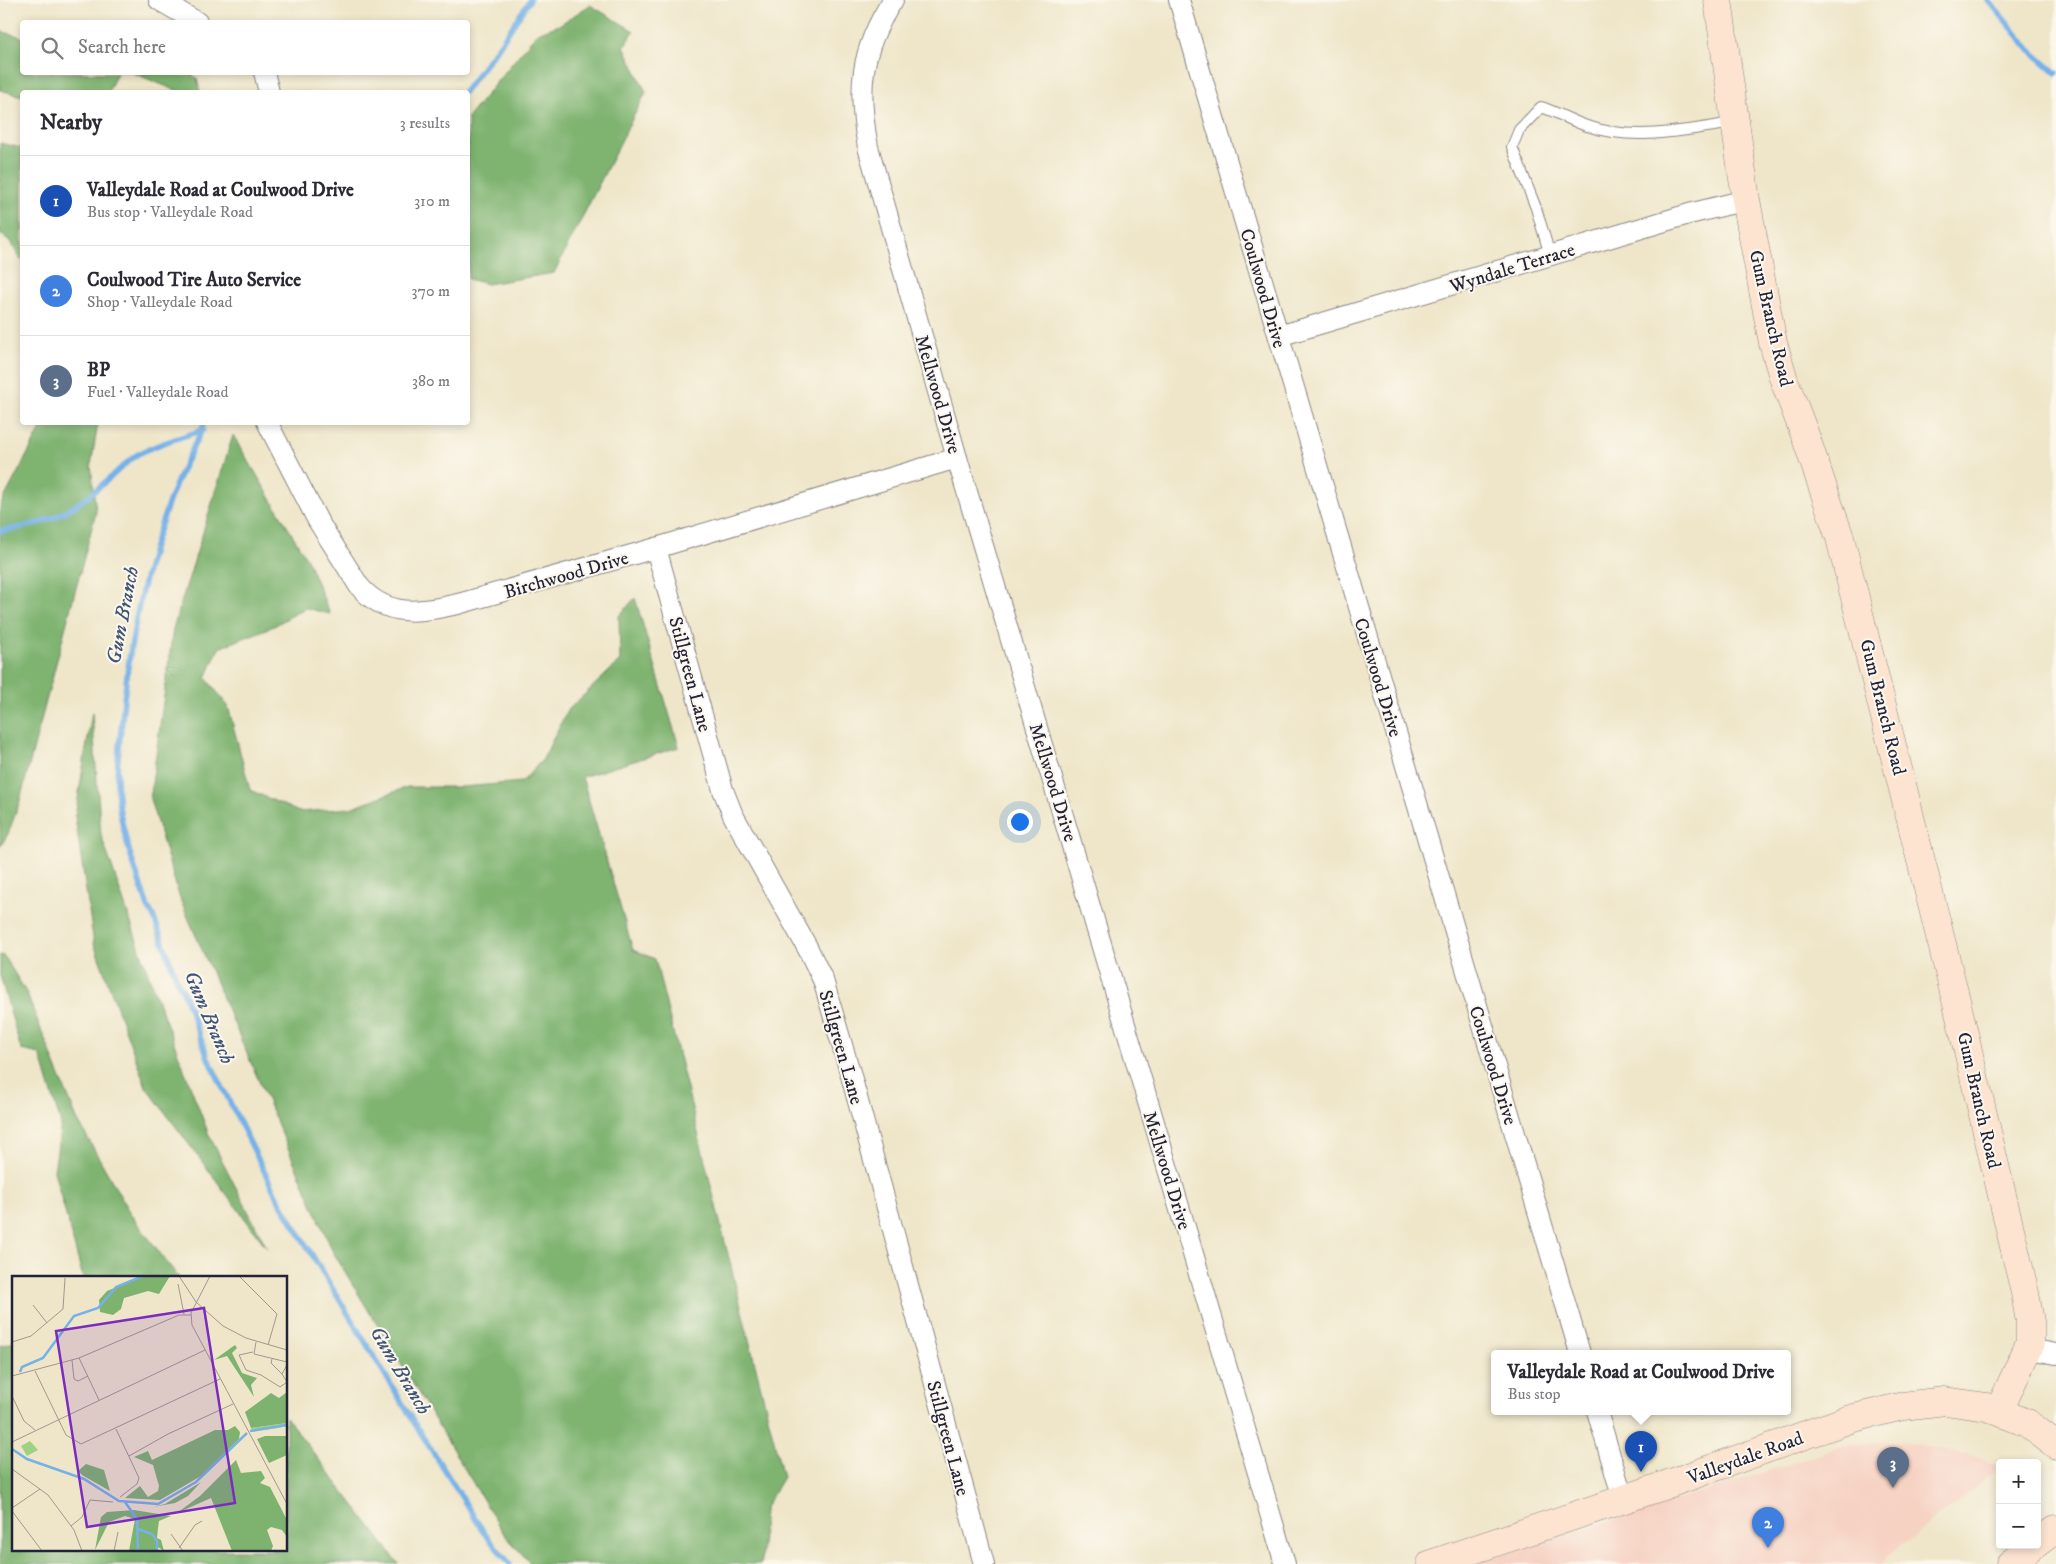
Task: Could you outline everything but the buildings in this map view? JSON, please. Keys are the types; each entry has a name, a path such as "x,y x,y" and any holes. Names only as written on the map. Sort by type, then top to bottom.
{"street":[{"path":"159,0 194,20"},
{"name":"Mellwood Drive","path":"893,0 881,20 869,48 862,79 862,116 868,147 957,458 1285,1564"},
{"name":"Coulwood Drive","path":"1179,0 1579,1350"},
{"name":"Gum Branch Road","path":"1718,0 1746,200 1773,343 1784,380 1840,538 1950,976 2025,1293 2030,1322 2029,1349 2000,1411"},
{"path":"266,75 269,90"},
{"name":"Wyndale Terrace","path":"1279,336 1689,214 1746,200"},
{"name":"Birchwood Drive","path":"269,425 334,549 366,596 379,604 410,611 428,610 458,604 656,548 957,458"},
{"name":"Stillgreen Lane","path":"656,548 723,790 733,815 807,947 823,980 850,1072 984,1564"},
{"path":"2029,1349 2056,1354"},
{"name":"Valleydale Road","path":"1431,1564 1850,1419 1903,1406 1929,1402 1958,1402 2000,1411 2027,1423 2056,1445"},
{"path":"1598,1415 1623,1499"},
{"path":"2041,1539 2056,1529"},
{"path":"2010,1564 2029,1549"}],"lane":[{"path":"1550,255 1536,208 1512,147 1519,130 1541,107 1587,126 1626,134 1664,134 1735,123"}],"shaded area":[{"path":"1876,1441 1917,1444 1967,1454 1996,1465 1996,1471 1879,1564 1473,1564 1846,1446"}],"green space":[{"path":"590,5 634,31 624,46 646,92 554,273 487,284 470,280 470,115 537,33 559,25"},
{"path":"0,31 20,36 20,75 116,75 109,90 20,90 20,95 0,90"},
{"path":"138,75 192,75 197,78 200,90 175,90"},
{"path":"0,143 20,148 20,258 9,240 0,234"},
{"path":"43,425 98,425 91,465 96,512 19,804 8,834 0,847 0,506"},
{"path":"233,435 308,561 330,614 305,608 274,626 219,648 206,678 228,706 250,790 299,812 350,808 407,787 462,787 522,782 543,759 567,711 620,661 619,616 635,598 679,747 582,777 633,950 655,959 783,1477 764,1509 761,1564 531,1564 504,1534 333,1252 180,899 150,799 173,629"},
{"path":"92,712 101,835 152,985 209,1135 267,1248 146,1087 94,944 75,817"},
{"path":"0,955 4,956 26,992 77,1119 131,1215 177,1276 82,1276 54,1171 61,1124 40,1054 21,1050 0,975"},
{"path":"12,1343 12,1552 288,1552 288,1420 399,1564 0,1564 0,1346"}],"waterway":[{"name":"Gum Branch","path":"466,90 499,46 530,0"},
{"path":"1988,0 2030,50 2056,73"},
{"name":"Gum Branch","path":"203,425 173,491 155,542 135,622 117,768 119,806 127,844 148,907 153,915 208,1058 277,1197 415,1424 485,1534 510,1564"},
{"path":"0,531 30,525 56,516 91,494 138,454 162,443 203,430"}],"place":[{"name":"Valleydale Road at Coulwood Drive","path":"1641,1472"},
{"name":"BP","path":"1893,1488"},
{"name":"Coulwood Tire Auto Service","path":"1768,1548"}]}
